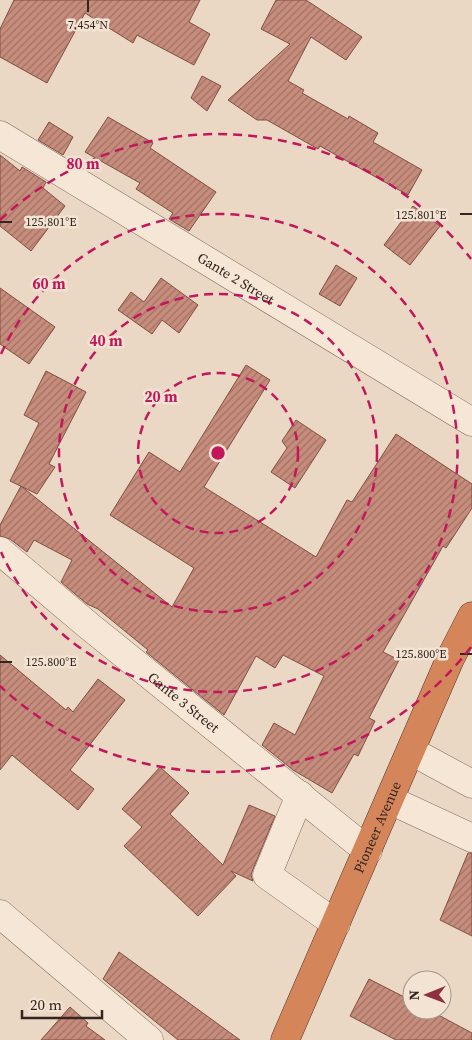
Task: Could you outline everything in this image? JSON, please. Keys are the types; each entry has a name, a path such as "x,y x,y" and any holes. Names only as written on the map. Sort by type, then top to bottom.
{"highway":[{"name":"Pioneer Avenue","path":"285,1040 450,659 472,616"}],"street":[{"name":"Gante 2 Street","path":"0,136 472,422"},
{"name":"Gante 3 Street","path":"0,551 89,626 368,851"},
{"path":"411,751 472,784"},
{"path":"300,795 267,875 336,924"},
{"path":"390,800 472,838"},
{"path":"0,914 149,1040"}],"building":[{"path":"14,0 200,0 189,22 210,34 194,65 137,35 133,43 85,13 47,83 0,57 0,29"},
{"path":"276,0 306,0 362,37 346,60 311,37 288,81 304,90 302,93 348,119 349,116 378,133 373,142 422,170 408,195 320,146 318,149 267,120 257,120 228,100 290,44 261,29"},
{"path":"202,76 221,86 207,111 191,98"},
{"path":"108,117 153,143 150,148 216,192 189,231 169,219 173,213 136,189 140,183 85,152"},
{"path":"49,122 73,137 63,155 38,140"},
{"path":"0,155 20,171 22,167 46,182 43,188 65,206 31,251 0,226"},
{"path":"413,206 440,226 410,265 384,245"},
{"path":"336,265 357,278 340,306 319,294"},
{"path":"161,278 198,305 179,333 162,320 152,334 118,310 131,292 144,302"},
{"path":"0,288 55,327 29,364 0,344"},
{"path":"246,365 270,380 204,487 316,557 347,500 352,502 396,434 472,484 472,508 446,548 443,546 383,652 399,660 369,718 375,721 358,756 354,754 332,793 293,770 262,745 274,723 295,735 324,676 283,655 275,668 256,656 224,715 146,652 148,650 98,609 87,604 61,582 72,560 34,540 27,552 10,539 0,536 0,525 21,486 172,607 194,568 110,515 149,452 180,472"},
{"path":"46,371 86,392 49,464 55,467 37,494 10,481 39,423 24,415"},
{"path":"296,420 326,440 295,488 271,472 287,448 282,441"},
{"path":"0,655 66,710 68,707 73,712 98,679 125,700 70,770 94,789 78,810 12,755 0,770"},
{"path":"160,767 189,793 170,814 223,865 249,805 275,816 253,869 251,875 253,881 231,871 236,876 198,916 124,846 142,827 122,809"},
{"path":"468,853 472,853 472,936 440,920"},
{"path":"119,952 240,1040 178,1040 103,979"},
{"path":"369,979 402,996 402,1020 448,1020 472,1033 472,1040 396,1040 350,1016"},
{"path":"70,1007 88,1023 86,1026 105,1040 41,1040"}]}
